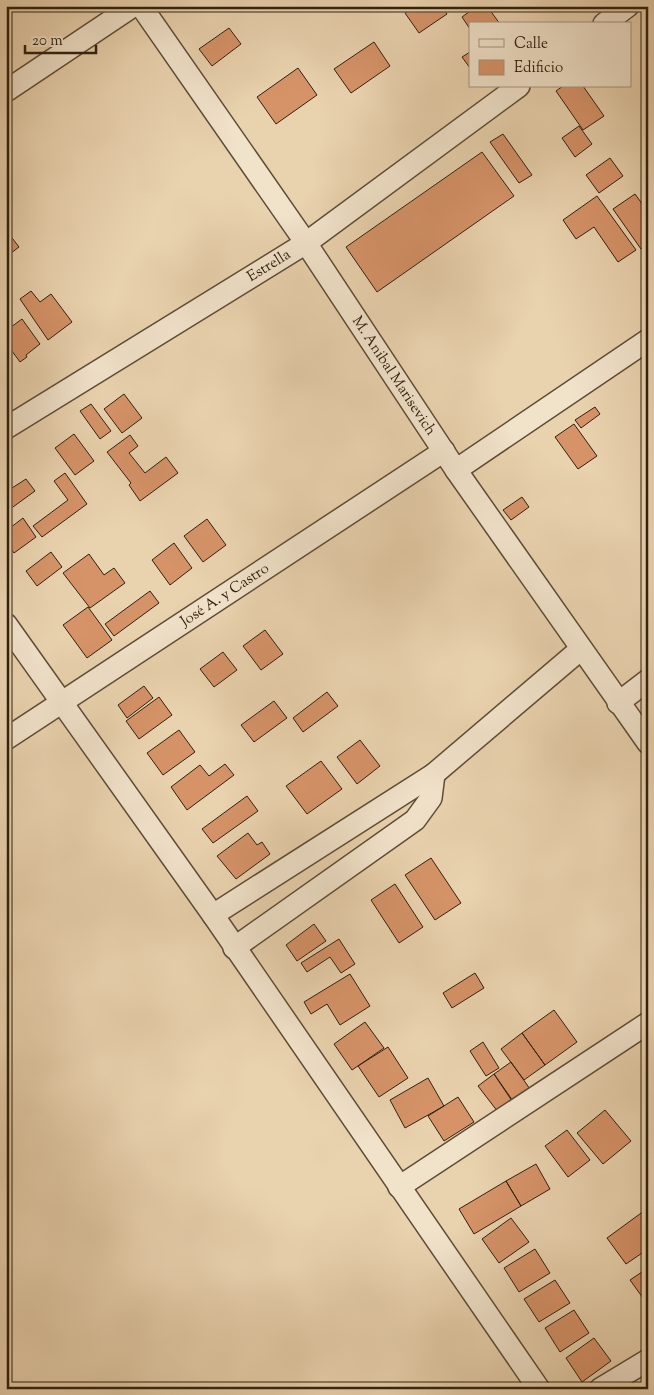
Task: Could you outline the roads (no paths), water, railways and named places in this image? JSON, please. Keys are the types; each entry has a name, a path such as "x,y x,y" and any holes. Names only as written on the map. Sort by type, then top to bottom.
{"street":[{"path":"6,91 134,6"},
{"name":"M. Anibal Marisevich","path":"141,6 306,243 456,470 618,703 648,743"},
{"path":"607,22 628,6"},
{"name":"Estrella","path":"6,428 306,243 517,88"},
{"path":"456,470 648,340"},
{"name":"José A. y Castro","path":"6,739 444,451"},
{"path":"6,624 213,916 539,1389"},
{"path":"213,916 434,774 581,649"},
{"path":"618,703 648,680"},
{"path":"234,948 415,820 431,798 434,774"},
{"path":"399,1187 648,1023"},
{"path":"600,1389 648,1360"}]}
